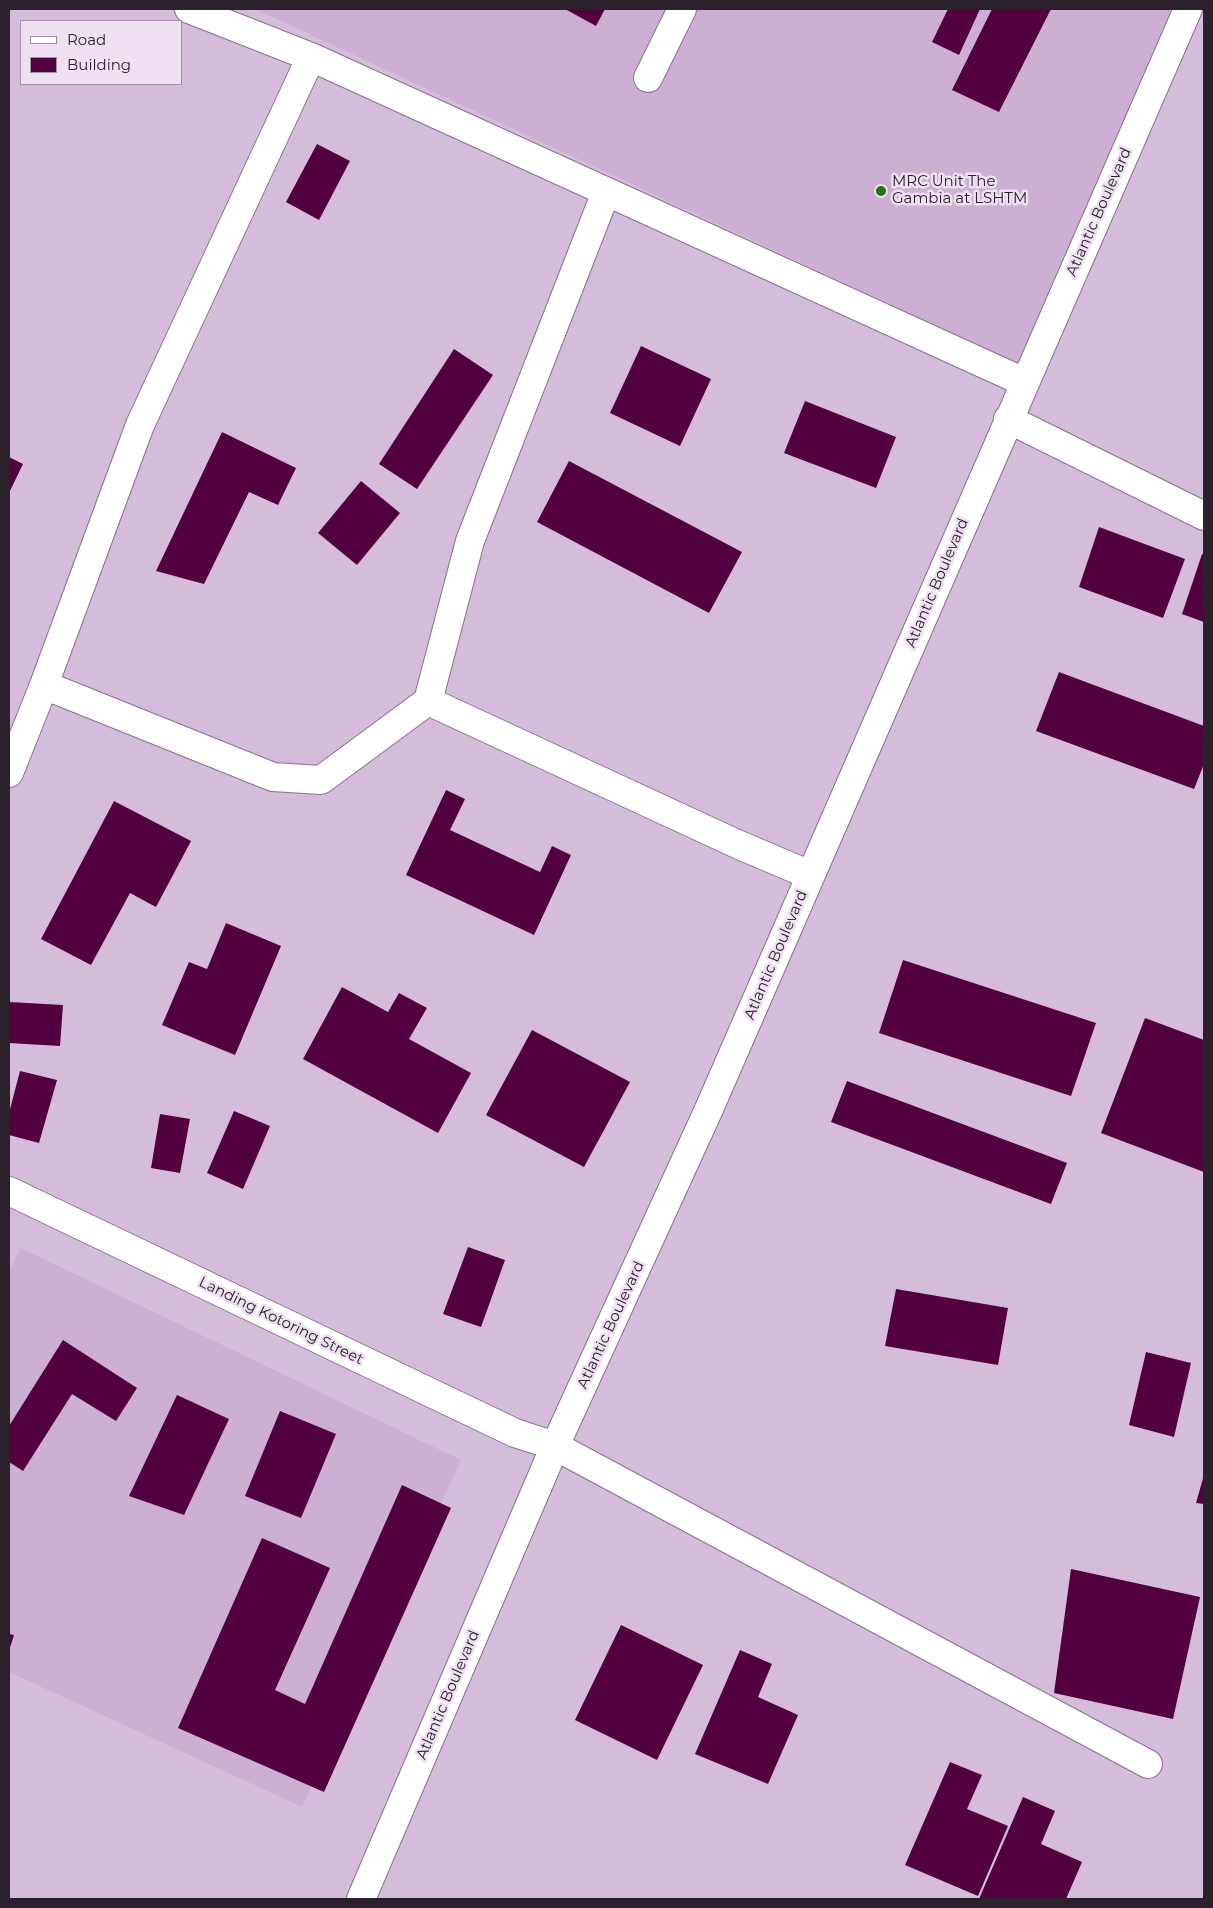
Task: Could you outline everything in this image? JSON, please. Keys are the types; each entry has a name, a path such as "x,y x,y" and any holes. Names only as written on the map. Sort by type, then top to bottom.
{"street":[{"path":"189,9 311,57 1024,382"},
{"path":"648,78 682,9"},
{"name":"Atlantic Boulevard","path":"360,1899 555,1446 709,1109 1188,9"},
{"path":"9,773 44,685 140,425 311,57"},
{"path":"44,685 272,777 321,780 428,701 470,541 606,192"},
{"path":"1008,419 1204,516"},
{"path":"428,701 728,840 810,875"},
{"name":"Landing Kotoring Street","path":"9,1191 515,1433 555,1446 1148,1764"}],"shaded area":[{"name":"MRC Unit The Gambia at LSHTM","path":"255,9 1194,9 1038,373"},
{"path":"21,1248 461,1460 302,1807 9,1672 9,1272"}],"building":[{"path":"565,9 605,9 596,26"},
{"path":"948,9 980,9 959,55 932,42"},
{"path":"992,9 1051,9 999,112 952,90"},
{"path":"317,144 350,161 319,220 286,202"},
{"path":"641,346 711,379 680,446 610,413"},
{"path":"454,349 493,375 417,489 379,464"},
{"path":"805,401 896,437 876,488 784,453"},
{"path":"222,432 296,468 278,505 249,492 204,584 156,571"},
{"path":"9,457 23,464 9,493"},
{"path":"569,461 742,552 709,613 537,522"},
{"path":"361,481 400,513 357,565 318,533"},
{"path":"1099,527 1185,559 1163,618 1079,587"},
{"path":"1202,554 1204,555 1204,622 1182,614"},
{"path":"1059,672 1204,726 1204,764 1194,789 1036,731"},
{"path":"446,790 465,799 450,830 540,872 552,846 571,855 534,935 406,875"},
{"path":"114,801 191,841 156,907 130,893 91,965 41,939"},
{"path":"226,923 281,946 235,1055 162,1025 189,962 207,969"},
{"path":"903,960 1096,1023 1071,1096 879,1033"},
{"path":"342,987 388,1012 399,993 427,1008 409,1039 471,1073 438,1133 303,1059"},
{"path":"9,1002 63,1005 60,1046 9,1043"},
{"path":"1145,1018 1204,1040 1204,1172 1101,1133"},
{"path":"532,1030 630,1082 584,1167 486,1115"},
{"path":"20,1071 57,1080 39,1143 9,1135 9,1113"},
{"path":"847,1081 1067,1163 1051,1204 831,1122"},
{"path":"234,1111 270,1126 243,1189 207,1173"},
{"path":"160,1114 190,1119 180,1173 151,1168"},
{"path":"468,1247 505,1260 481,1327 443,1314"},
{"path":"896,1289 1008,1308 998,1365 885,1346"},
{"path":"63,1340 137,1388 116,1421 72,1394 23,1471 9,1462 9,1426"},
{"path":"1146,1352 1191,1363 1174,1437 1129,1425"},
{"path":"177,1395 229,1419 184,1515 129,1496"},
{"path":"280,1411 336,1434 301,1518 245,1496"},
{"path":"1204,1475 1204,1504 1196,1503"},
{"path":"402,1485 451,1508 324,1792 178,1728 262,1538 330,1568 275,1690 305,1704"},
{"path":"1071,1569 1200,1597 1173,1719 1054,1693"},
{"path":"621,1625 703,1665 657,1760 575,1720"},
{"path":"9,1634 14,1635 9,1651"},
{"path":"740,1650 772,1664 758,1697 798,1715 768,1784 695,1754"},
{"path":"950,1762 982,1775 967,1809 1008,1826 978,1896 905,1865"},
{"path":"1023,1797 1055,1811 1041,1844 1082,1862 1066,1899 979,1899"}],"place":[{"name":"MRC Unit The Gambia at LSHTM","path":"881,191"}]}
